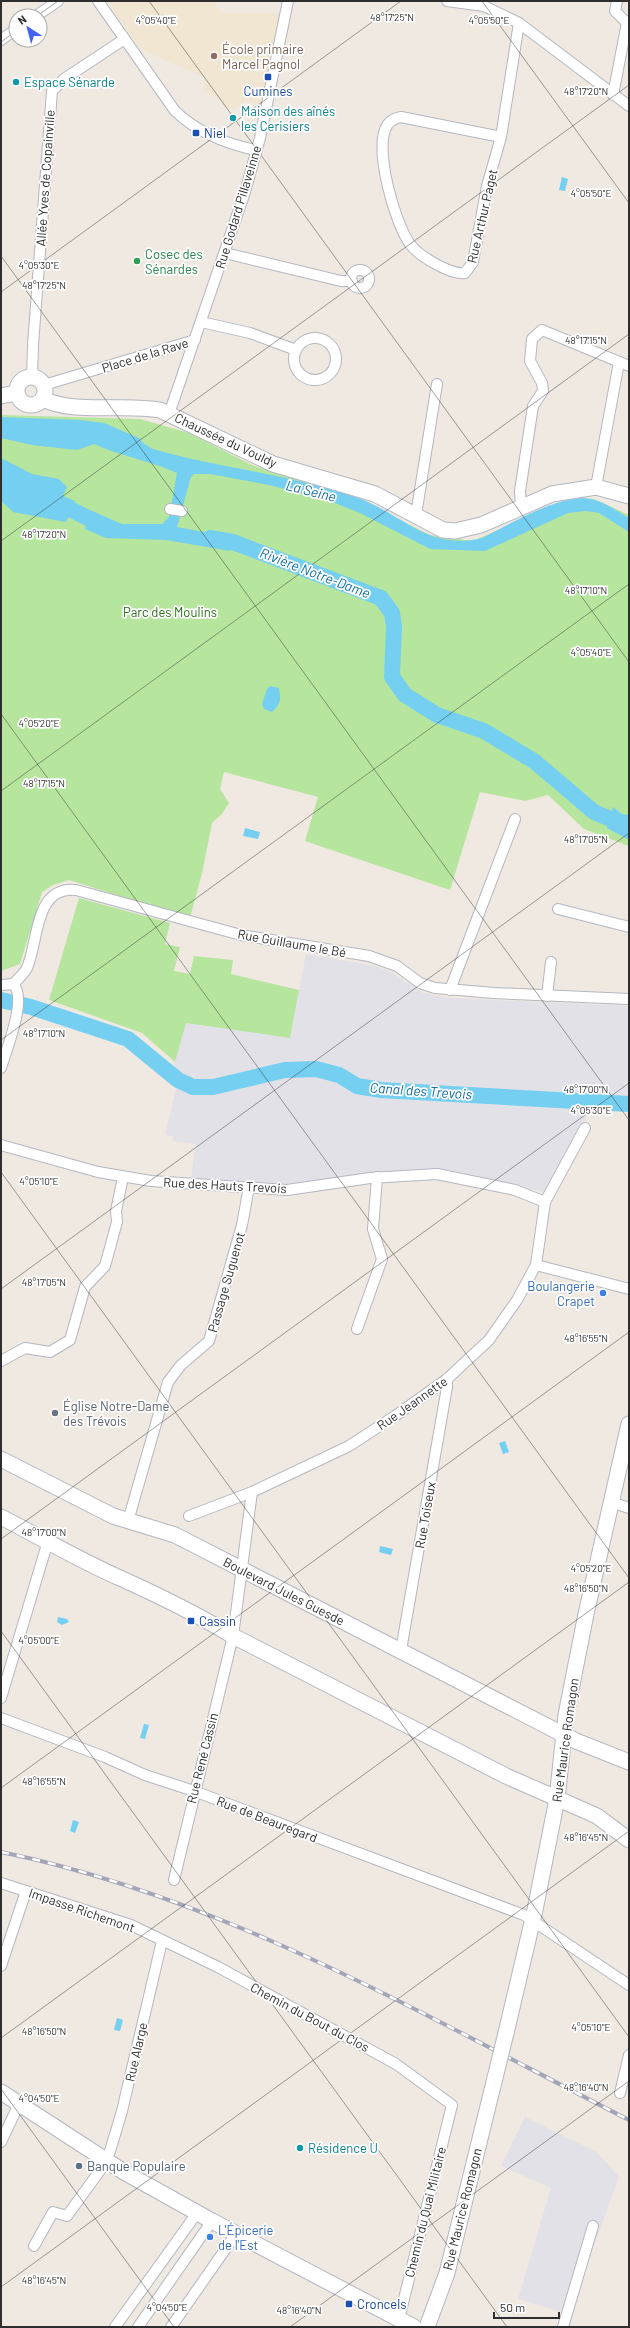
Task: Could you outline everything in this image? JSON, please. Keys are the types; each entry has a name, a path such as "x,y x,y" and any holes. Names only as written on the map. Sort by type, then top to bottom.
{"street":[{"path":"48,8 58,1"},
{"path":"98,1 123,40 175,111 189,124 235,146 256,150"},
{"name":"Rue Godard Pillaveinne","path":"195,340 245,192 284,32 288,1"},
{"path":"447,1 484,6 519,23 612,95 629,106"},
{"path":"612,95 628,19 615,11 617,1"},
{"name":"Rue Arthur Paget","path":"501,137 401,117 393,119 387,125 382,148 385,179 403,233 410,245 422,256 458,274 465,273 473,262 487,186 501,137 519,23"},
{"name":"Allée Yves de Copainville","path":"40,387 33,346 52,91 64,79 123,40"},
{"path":"225,254 341,281 352,281"},
{"path":"201,322 250,333 296,350"},
{"path":"522,507 520,491 533,406 543,391 542,383 530,361 532,339 542,330 629,366"},
{"path":"312,338 325,341 334,350 336,357 333,370 322,379 308,379 297,370 294,357 296,350 300,344 312,338"},
{"name":"Place de la Rave","path":"40,387 195,340"},
{"name":"Place de la Rave","path":"168,414 195,340"},
{"path":"596,487 619,362"},
{"path":"20,381 40,387 38,404 31,406 19,400 16,393 20,381"},
{"path":"416,515 437,384"},
{"name":"Chaussée du Vouldy","path":"40,387 62,406 142,407 168,414 273,464 364,489 443,530 455,531 481,525 552,494 596,487 629,496"},
{"path":"1,396 16,393"},
{"path":"170,509 182,511"},
{"path":"450,990 515,819"},
{"name":"Rue Guillaume le Bé","path":"15,988 27,969 45,903 55,894 64,889 76,890 241,935 369,956 397,966 420,984 435,988 547,996 629,999"},
{"path":"558,909 629,927"},
{"path":"547,996 551,962"},
{"path":"1,984 15,988 18,1012 1,1068"},
{"path":"545,1202 585,1128"},
{"name":"Rue des Hauts Trevois","path":"1,1145 123,1177 151,1181 287,1190 377,1177 437,1174 515,1190 545,1202"},
{"path":"1,1361 25,1348 50,1352 70,1340 85,1287 105,1266 117,1222 116,1211 123,1177"},
{"path":"357,1329 382,1259 373,1228 377,1177"},
{"name":"Passage Suguenot","path":"128,1521 168,1382 181,1365 209,1341 242,1225 249,1187"},
{"name":"Rue Jeannette","path":"189,1516 252,1492 349,1446 447,1379 489,1340 518,1300 536,1264 545,1202"},
{"path":"536,1264 629,1289"},
{"name":"Rue Toiseux","path":"401,1650 447,1387 447,1379"},
{"name":"Rue Maurice Romagon","path":"427,2327 447,2272 533,1920 557,1799 563,1733 586,1614 629,1424"},
{"name":"Boulevard Jules Guesde","path":"1,1459 113,1516 169,1532 563,1733 629,1762"},
{"name":"Rue René Cassin","path":"174,1880 194,1791 233,1636 252,1492"},
{"path":"611,1502 629,1508"},
{"path":"1,1517 120,1578 141,1586 196,1613 233,1636 506,1776 557,1799 572,1804 607,1822 629,1840"},
{"path":"1,1698 48,1541"},
{"name":"Rue de Beauregard","path":"1,1718 105,1757 145,1775 194,1791 524,1915 629,1985"},
{"name":"Impasse Richemont","path":"1,1884 26,1890 131,1925 162,1941"},
{"path":"1,1966 26,1890"},
{"name":"Chemin du Bout du Clos","path":"162,1941 218,1967 396,2064 452,2105"},
{"name":"Rue Alarge","path":"34,2246 54,2212 67,2216 106,2161 122,2111 162,1941"},
{"path":"620,2093 629,2055"},
{"path":"1,2092 106,2161 197,2213 414,2327"},
{"path":"1,2142 19,2104"},
{"name":"Chemin du Quai Militaire","path":"399,2319 452,2105"},
{"path":"115,2327 197,2213"},
{"path":"138,2327 212,2221"},
{"path":"563,2327 593,2226"},
{"path":"171,2327 236,2234"}],"shaded area":[{"name":"École primaire Marcel Pagnol","path":"107,1 212,1 223,13 282,13 261,107 246,101 233,109 224,106 219,99 202,91 206,78 140,49"},
{"path":"306,954 375,966 391,972 423,993 450,998 629,1006 629,1102 587,1116 548,1193 450,1172 418,1169 359,1175 306,1185 191,1179 196,1144 173,1141 173,1136 165,1135 176,1087 173,1068 186,1023 290,1038"},
{"path":"525,2117 597,2152 619,2177 569,2314 518,2299 551,2188 501,2166"}],"green space":[{"name":"Parc des Moulins","path":"1,415 140,419 189,433 252,465 356,498 430,535 473,541 562,502 594,499 629,515 629,846 584,829 548,795 525,801 480,792 450,890 305,841 318,797 224,772 220,789 229,803 222,814 212,823 202,873 190,918 69,880 53,885 42,892 20,964 1,971"},
{"path":"79,898 170,923 165,944 180,947 174,971 190,974 194,956 233,960 231,974 299,990 290,1038 186,1023 175,1062 142,1033 49,1000"}],"water":[{"path":"562,177 568,179 565,191 559,190"},
{"name":"La Seine","path":"1,417 80,420 104,423 139,438 143,443 153,449 205,462 284,477 336,490 376,506 418,530 447,540 464,541 482,538 545,507 572,499 584,498 596,500 629,518 629,532 599,513 586,511 568,513 485,551 430,549 360,513 330,501 269,485 210,474 194,474 191,477 177,527 232,537 230,551 166,540 106,538 85,529 92,511 122,524 162,524 169,517 177,473 94,444 77,450 32,445 1,438"},
{"path":"1,458 32,474 59,479 67,487 63,496 75,501 66,522 13,512 1,501"},
{"path":"270,686 279,688 280,696 279,704 272,712 264,709 262,704 267,689"},
{"path":"613,807 622,814 629,815 629,840 607,828"},
{"path":"245,828 260,832 258,839 243,836"},
{"path":"505,1441 509,1452 503,1454 499,1443"},
{"path":"380,1546 393,1549 391,1555 379,1552"},
{"path":"58,1617 67,1619 69,1622 62,1625 57,1622"},
{"path":"144,1724 149,1725 145,1739 140,1738"},
{"path":"73,1820 79,1822 75,1833 70,1831"},
{"path":"117,2018 123,2020 120,2031 114,2030"}],"waterway":[{"name":"Rivière Notre-Dame","path":"52,500 108,528"},
{"name":"Rivière Notre-Dame","path":"210,538 233,542 381,598 392,613 394,627 392,677 405,695 437,715 484,731 534,761 594,812 629,827"},
{"name":"Canal des Trevois","path":"1,1000 31,1007 128,1039 178,1080 193,1087 213,1087 285,1070 316,1069 339,1075 357,1086 381,1090 629,1104"}],"railway":[{"path":"1,1852 84,1872 166,1899 245,1930 324,1965 401,2002 629,2120"}],"place":[{"name":"École primaire Marcel Pagnol","path":"214,56"},
{"name":"Cumines","path":"268,77"},
{"name":"Espace Sénarde","path":"16,82"},
{"name":"Maison des aînés les Cerisiers","path":"233,118"},
{"name":"Niel","path":"196,133"},
{"name":"Cosec des Sénardes","path":"137,261"},
{"name":"Boulangerie Crapet","path":"603,1293"},
{"name":"Église Notre-Dame des Trévois","path":"55,1413"},
{"name":"Cassin","path":"191,1621"},
{"name":"Résidence U","path":"300,2148"},
{"name":"Banque Populaire","path":"79,2166"},
{"name":"L'Épicerie de l'Est","path":"210,2237"},
{"name":"Croncels","path":"349,2304"}]}
